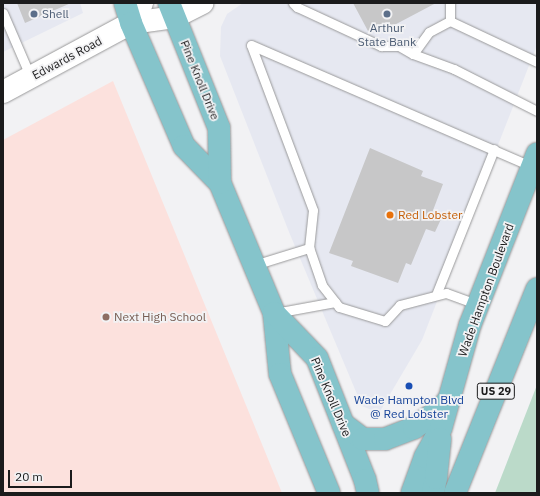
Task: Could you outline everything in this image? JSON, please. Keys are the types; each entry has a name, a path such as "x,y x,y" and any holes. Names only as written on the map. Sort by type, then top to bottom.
{"main road":[{"name":"Pine Knoll Drive","path":"172,10 219,128 220,183 274,313 280,374 329,493"},
{"name":"Pine Knoll Drive","path":"128,13 184,146 220,183"},
{"name":"Wade Hampton Boulevard","path":"412,493 425,457 441,428 470,325 532,172"},
{"name":"US 29","path":"455,493 537,289"},
{"name":"Pine Knoll Drive","path":"274,313 317,358 365,480 368,493"},
{"path":"343,424 363,439 385,439 414,428 442,408 449,398"},
{"path":"433,493 441,428"}],"street":[{"path":"128,13 142,3"},
{"path":"128,13 172,10 203,3"},
{"name":"Edwards Road","path":"3,92 30,78 128,13"}],"lane":[{"path":"293,3 297,7 381,46 399,46 413,54 454,69 537,111"},
{"path":"450,3 450,21"},
{"path":"3,13 30,78"},
{"path":"413,54 429,32 450,21"},
{"path":"450,21 537,62"},
{"path":"479,305 446,293 400,305 385,321 339,307 322,285 309,248 313,210 252,45 494,149 532,172"},
{"path":"436,295 494,149"},
{"path":"254,265 309,248"},
{"path":"274,313 335,302"}],"shaded area":[{"path":"3,3 80,3 83,13 3,52"},
{"path":"243,3 537,3 537,45 422,340 379,413 362,406 289,232 220,56 221,27 227,14"},
{"name":"Next High School","path":"113,81 282,493 3,493 3,140"}],"green space":[{"path":"537,385 537,493 495,493"}],"building":[{"name":"Shell","path":"17,3 71,3 25,23"},
{"name":"Arthur State Bank","path":"353,3 436,3 383,31 380,25 368,31"},
{"name":"Red Lobster","path":"370,148 423,171 421,176 443,184 432,213 442,217 435,232 426,229 411,265 406,263 398,283 351,266 353,261 329,253"}],"place":[{"name":"Shell","path":"34,14"},
{"name":"Arthur State Bank","path":"387,14"},
{"name":"Red Lobster","path":"390,215"},
{"name":"Next High School","path":"106,317"},
{"name":"Wade Hampton Blvd @ Red Lobster","path":"409,386"}]}
